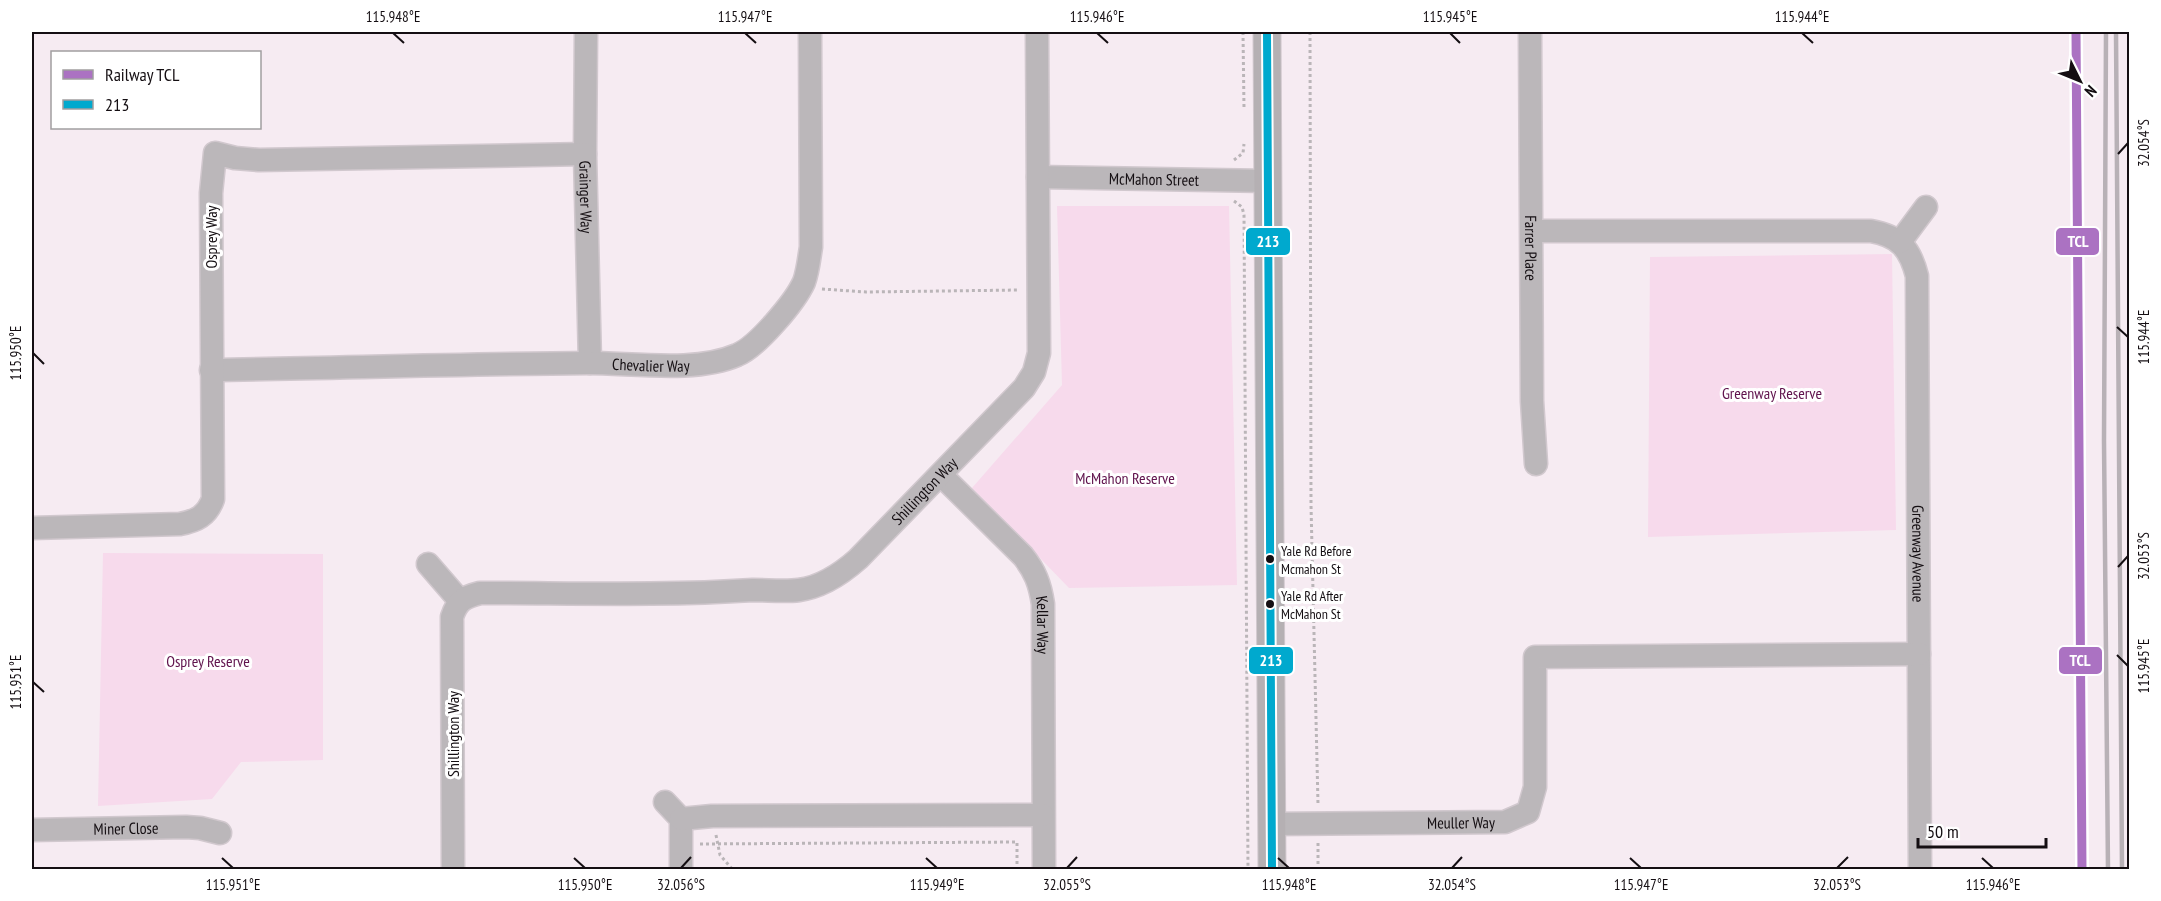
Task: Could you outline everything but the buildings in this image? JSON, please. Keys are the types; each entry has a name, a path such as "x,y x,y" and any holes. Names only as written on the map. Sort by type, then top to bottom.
{"main road":[{"path":"1267,32 1272,870"}],"street":[{"name":"Grainger Way","path":"586,32 585,154 590,363"},
{"name":"Chevalier Way","path":"211,370 714,363 740,354 782,314 803,283 807,271 811,247 810,32"},
{"name":"Shillington Way","path":"453,870 452,617 460,600 480,593 709,593 808,588 839,575 852,565 1024,388 1034,372 1039,353 1037,32"},
{"name":"Farrer Place","path":"1530,32 1532,401 1536,464"},
{"name":"Osprey Way","path":"32,528 180,524 204,516 210,508 213,499 211,193 215,153 259,160 585,154"},
{"name":"McMahon Street","path":"1038,177 1268,181"},
{"path":"1532,231 1871,231 1886,234 1900,242 1926,207"},
{"name":"Greenway Avenue","path":"1900,242 1913,260 1917,276 1920,870"},
{"name":"Kellar Way","path":"941,475 1023,556 1034,569 1040,585 1043,604 1044,870"},
{"path":"428,564 460,600"},
{"name":"Meuller Way","path":"1272,824 1505,822 1528,812 1535,787 1529,651 1919,654"},
{"path":"665,802 681,819 681,870"},
{"path":"681,819 712,816 1042,815"},
{"name":"Miner Close","path":"32,830 186,827 220,833"}],"path":[{"path":"1243,32 1244,110"},
{"path":"1310,32 1311,505 1318,870"},
{"path":"1232,161 1243,153 1244,144"},
{"path":"1229,198 1242,207 1244,215 1248,870"},
{"path":"803,283 816,288 866,292 1038,290"},
{"path":"712,816 720,855 733,870"},
{"path":"700,852 700,843 1017,842 1017,870"}],"green space":[{"name":"McMahon Reserve","path":"1057,206 1229,206 1237,585 1069,588 972,488 1062,385"},
{"name":"Greenway Reserve","path":"1892,254 1896,530 1648,537 1650,257"},
{"name":"Osprey Reserve","path":"103,553 323,554 323,760 241,762 212,799 98,806"}],"railway":[{"path":"2106,32 2104,441 2108,870"},
{"path":"2116,32 2122,870"}],"rail line":[{"name":"TCL","path":"2076,32 2082,870"}],"transit line":[{"name":"213","path":"1267,32 1272,870"}],"place":[{"name":"Yale Rd Before Mcmahon St","path":"1270,559"},
{"name":"Yale Rd After McMahon St","path":"1270,604"}]}
